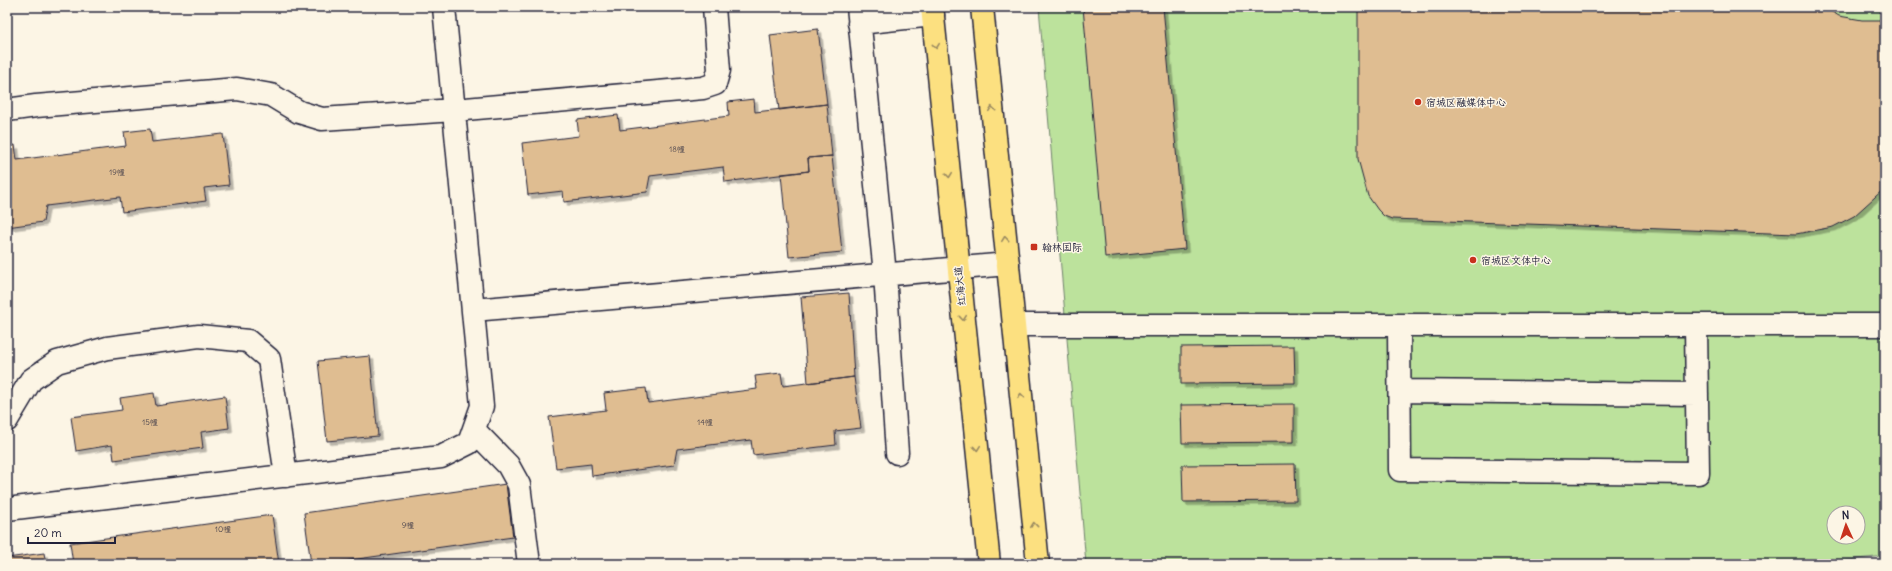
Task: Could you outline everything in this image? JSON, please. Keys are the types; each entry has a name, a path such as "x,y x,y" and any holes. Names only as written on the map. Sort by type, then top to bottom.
{"main road":[{"path":"982,7 1038,564"},
{"name":"红海大道","path":"932,11 989,564"}],"lane":[{"path":"7,509 441,457 469,443 482,406 444,7"},
{"path":"7,110 43,105 237,90 271,95 299,112 322,119 454,110 703,88 715,84 719,70 714,7"},
{"path":"897,453 885,274 859,15 932,11"},
{"path":"473,310 1008,264"},
{"path":"1014,325 1885,325"},
{"path":"1400,326 1400,470 1698,473 1696,326"},
{"path":"7,420 31,380 57,362 107,348 199,336 248,341 269,359 286,476"},
{"path":"1400,391 1697,394"},
{"path":"474,430 508,465 519,485 529,564"}],"green space":[{"name":"宿城区文体中心","path":"1039,7 1885,7 1885,556 1811,564 1086,564"}],"building":[{"path":"1083,7 1163,7 1185,249 1105,257"},
{"path":"1358,7 1824,7 1839,16 1862,20 1885,20 1885,188 1854,216 1833,227 1796,234 1392,219 1384,216 1368,196 1358,159"},
{"path":"818,29 827,104 779,110 770,35"},
{"path":"754,99 755,112 827,104 832,156 808,158 809,171 725,182 723,167 650,176 647,192 564,202 563,191 528,195 522,143 579,136 577,120 618,115 620,130 729,116 728,102"},
{"path":"150,129 152,142 223,134 229,185 204,188 206,201 122,212 120,197 46,206 43,222 7,227 7,146 15,145 17,160 126,146 124,132"},
{"path":"832,156 842,252 789,257 781,174 809,171 808,158"},
{"path":"849,293 854,377 808,383 801,297"},
{"path":"1294,346 1295,383 1181,384 1181,347"},
{"path":"370,356 378,436 327,441 318,361"},
{"path":"781,373 783,386 854,377 861,428 835,431 836,445 753,455 751,440 677,449 674,465 592,476 591,464 556,468 549,417 606,410 604,393 646,388 648,403 757,389 755,376"},
{"path":"154,393 156,406 225,396 229,428 201,432 203,448 114,460 112,445 76,451 71,417 122,410 120,398"},
{"path":"1294,404 1294,442 1182,443 1181,405"},
{"path":"1295,464 1296,501 1183,502 1182,465"},
{"path":"506,484 513,537 322,564 311,564 304,513"},
{"path":"272,515 279,564 73,564 70,543"},
{"path":"44,553 46,564 7,564 7,558"}],"place":[{"name":"宿城区融媒体中心","path":"1418,102"},
{"name":"翰林国际","path":"1034,247"},
{"name":"宿城区文体中心","path":"1473,260"}]}
